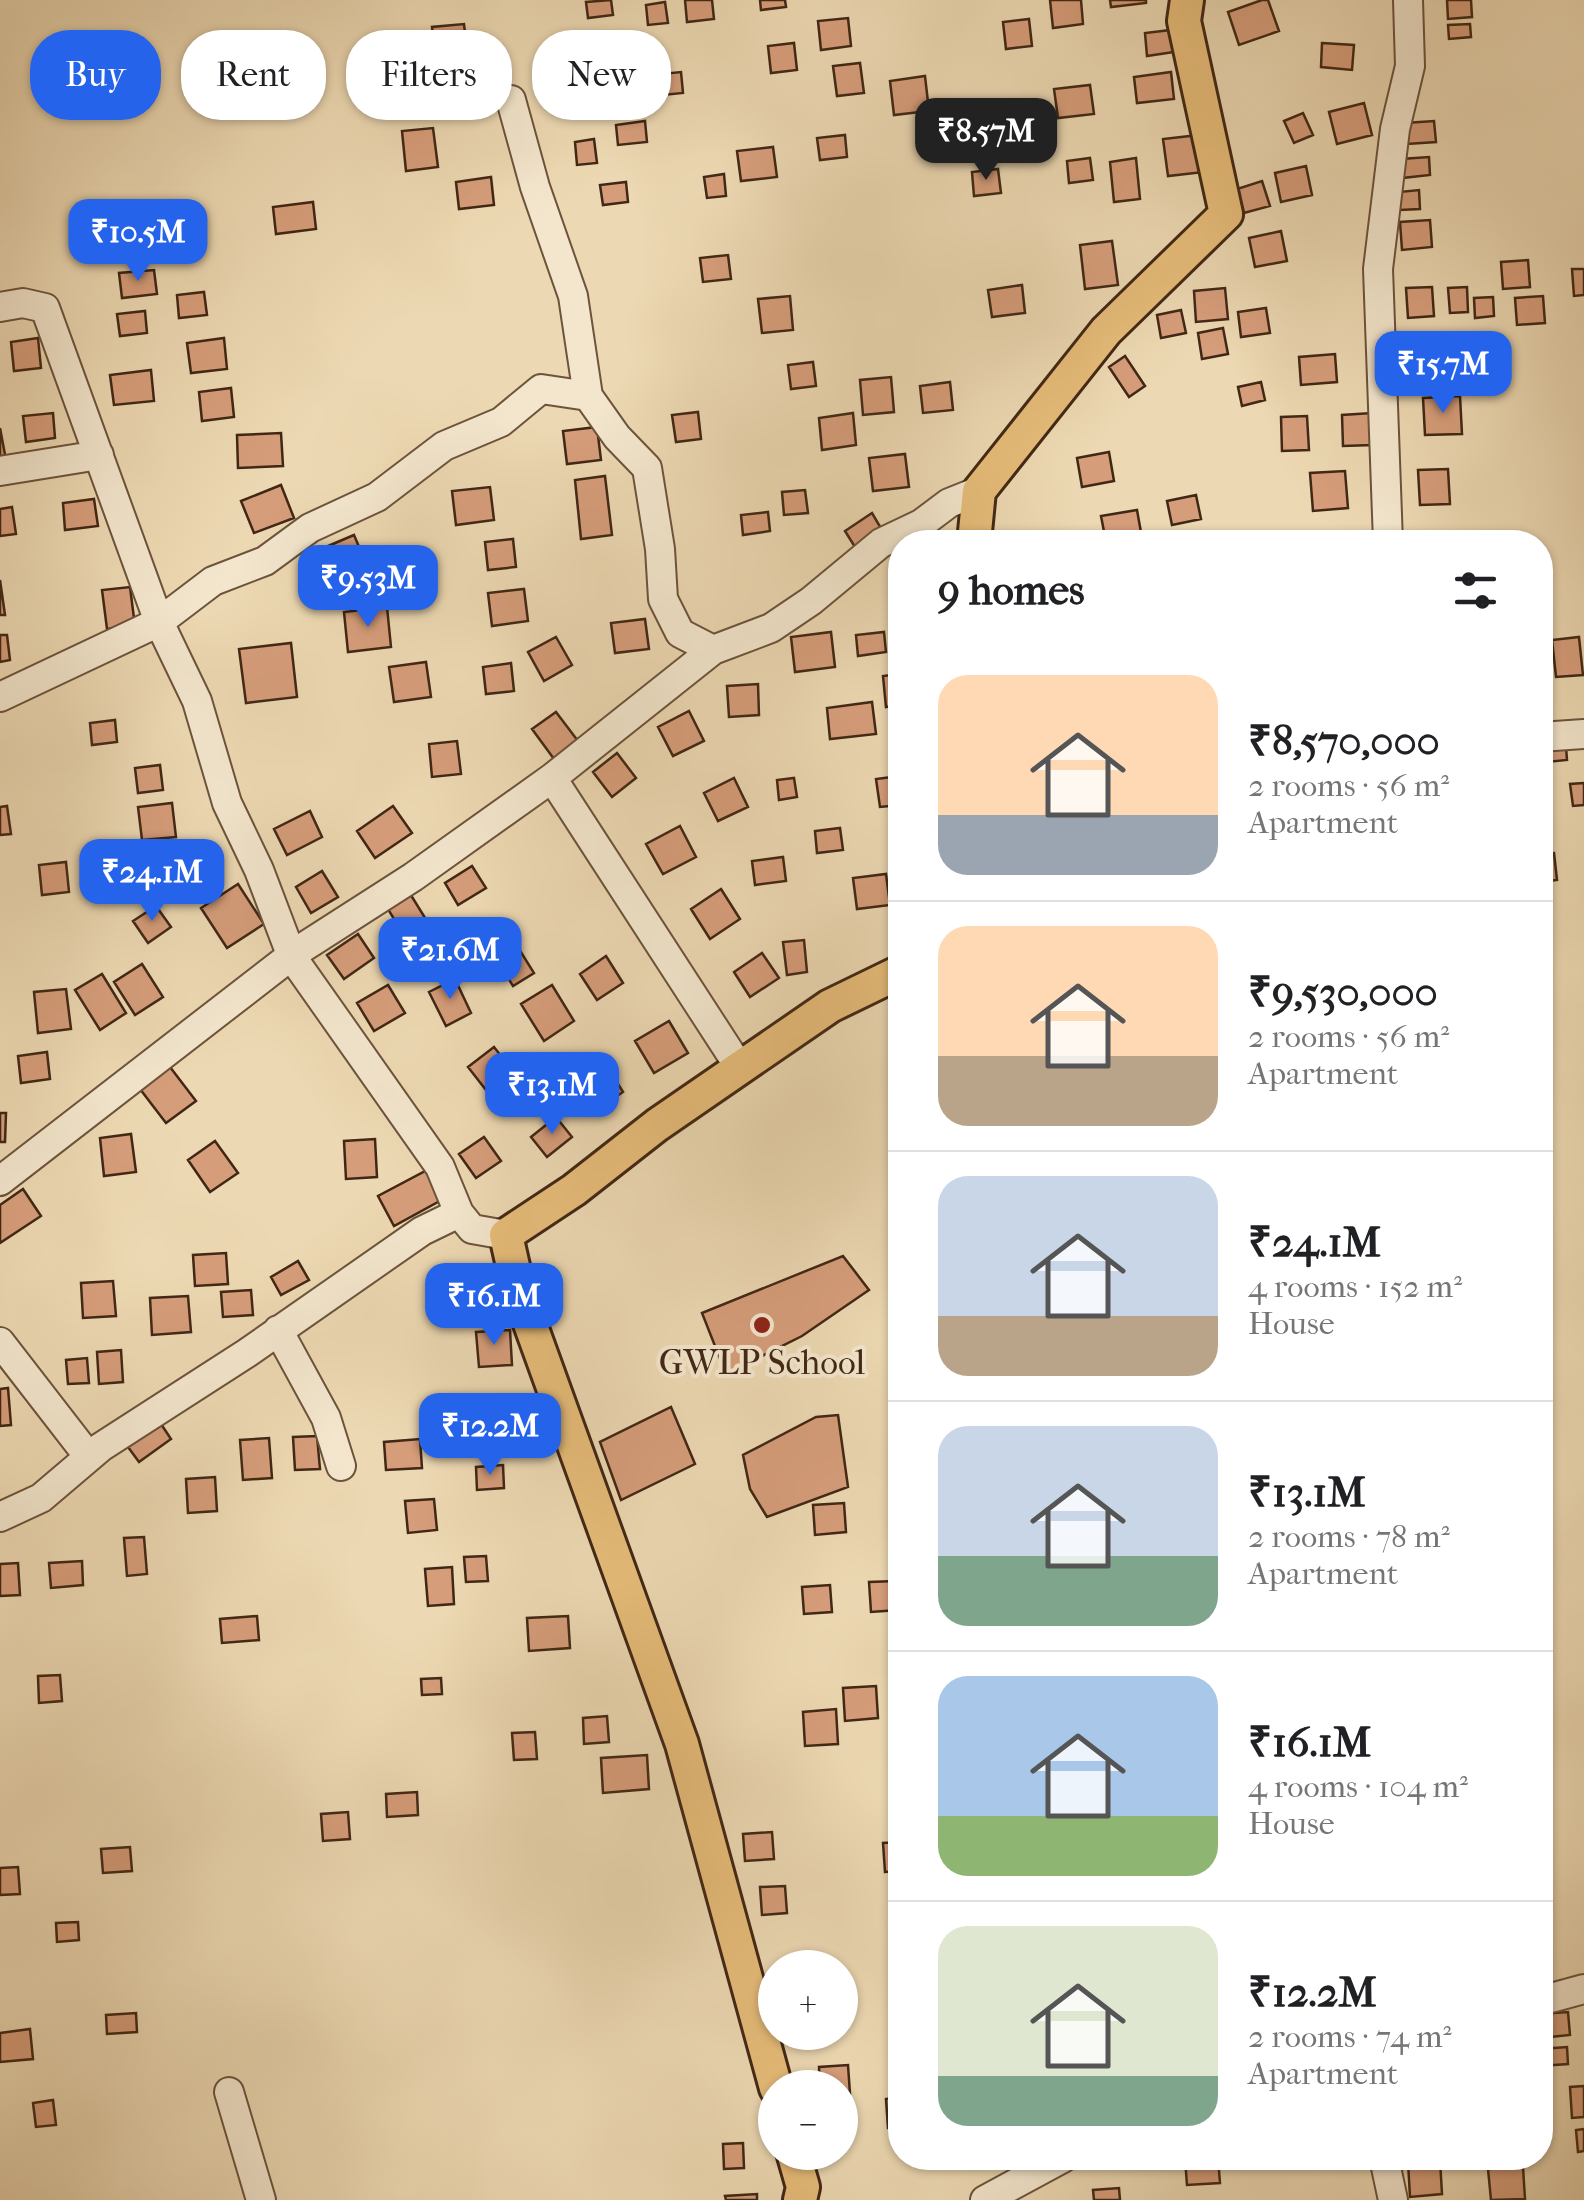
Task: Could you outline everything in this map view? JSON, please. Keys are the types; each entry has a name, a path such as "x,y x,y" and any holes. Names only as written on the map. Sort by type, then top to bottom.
{"main road":[{"path":"975,530 979,491 1106,332 1226,214 1184,21 1187,0"},
{"path":"771,2070 682,1744 520,1293 506,1235 830,1006 888,978"},
{"path":"799,2170 803,2186 800,2200"}],"street":[{"path":"1388,530 1378,269 1395,129 1410,66 1408,0"},
{"path":"512,104 535,187 573,296 588,396 616,436 647,468 664,599 680,632 713,650"},
{"path":"0,307 22,303 45,308 159,622 196,700 227,803 259,870 292,957 440,1167 459,1214 472,1229 506,1235"},
{"path":"0,697 159,622 213,581 266,561 310,528 377,497 444,446 502,422 541,389 588,396"},
{"path":"0,472 99,455"},
{"path":"908,530 950,503 979,491"},
{"path":"0,1181 292,957 552,778 713,650 770,628 888,540"},
{"path":"1553,735 1584,734"},
{"path":"552,778 740,1068"},
{"path":"0,1518 42,1498 89,1458 422,1232 459,1214"},
{"path":"278,1330 326,1418 341,1466"},
{"path":"0,1342 89,1458"},
{"path":"1553,1998 1584,1989"},
{"path":"230,2092 261,2200"},
{"path":"985,2200 1041,2170"},
{"path":"1386,2170 1392,2200"}],"building":[{"path":"611,0 613,15 588,18 586,2"},
{"path":"685,0 712,0 714,19 687,22"},
{"path":"760,0 785,0 786,7 761,10"},
{"path":"1050,0 1081,0 1083,24 1053,28"},
{"path":"1110,0 1146,0 1146,3 1111,7"},
{"path":"1268,0 1279,31 1239,45 1228,12"},
{"path":"1447,0 1471,0 1472,17 1448,19"},
{"path":"665,2 668,23 648,25 646,5"},
{"path":"848,18 851,46 821,50 818,21"},
{"path":"1029,19 1032,46 1006,49 1003,22"},
{"path":"464,24 465,30 432,30 432,27"},
{"path":"1470,24 1471,37 1449,39 1448,25"},
{"path":"1171,30 1174,52 1147,56 1145,33"},
{"path":"794,43 797,70 771,73 768,46"},
{"path":"1322,43 1354,45 1352,70 1321,67"},
{"path":"860,63 864,93 837,96 833,66"},
{"path":"681,72 683,93 671,94 671,73"},
{"path":"1171,72 1174,99 1137,103 1134,77"},
{"path":"925,76 929,111 894,115 890,81"},
{"path":"1090,85 1094,114 1058,118 1054,89"},
{"path":"1364,103 1372,135 1337,144 1329,112"},
{"path":"1303,113 1313,135 1294,143 1284,121"},
{"path":"645,121 647,142 618,145 616,125"},
{"path":"1434,121 1436,142 1407,144 1405,123"},
{"path":"433,128 438,167 406,171 402,131"},
{"path":"845,135 847,157 820,160 817,138"},
{"path":"1199,135 1204,172 1168,176 1163,139"},
{"path":"594,139 597,163 577,165 575,142"},
{"path":"773,147 777,177 741,181 737,151"},
{"path":"1429,157 1430,175 1402,178 1401,159"},
{"path":"1090,158 1093,180 1069,183 1067,161"},
{"path":"1136,158 1140,199 1114,202 1110,162"},
{"path":"1306,166 1312,195 1281,202 1275,173"},
{"path":"998,169 1001,193 974,196 972,172"},
{"path":"724,174 726,196 707,198 704,177"},
{"path":"491,177 494,205 459,209 456,182"},
{"path":"1262,181 1270,206 1244,213 1237,189"},
{"path":"626,182 628,202 603,205 600,185"},
{"path":"1419,190 1420,209 1400,210 1399,192"},
{"path":"313,202 316,229 276,234 273,207"},
{"path":"1430,220 1432,247 1402,250 1400,222"},
{"path":"1281,231 1287,261 1255,267 1249,238"},
{"path":"1112,241 1118,285 1085,289 1080,245"},
{"path":"728,255 731,279 703,282 700,258"},
{"path":"1528,260 1530,287 1503,289 1501,262"},
{"path":"1572,269 1584,269 1584,295 1574,296"},
{"path":"154,270 157,294 122,298 119,273"},
{"path":"1022,285 1025,313 992,317 988,290"},
{"path":"1432,287 1434,316 1408,318 1406,288"},
{"path":"1467,287 1468,312 1450,313 1448,288"},
{"path":"1225,288 1228,319 1196,322 1194,291"},
{"path":"204,292 207,315 179,318 177,295"},
{"path":"790,296 793,330 762,333 758,299"},
{"path":"1543,296 1545,323 1517,325 1515,298"},
{"path":"1493,297 1494,316 1475,318 1474,298"},
{"path":"1266,308 1270,333 1241,337 1238,312"},
{"path":"1181,310 1186,333 1161,338 1157,315"},
{"path":"145,311 147,333 120,336 117,314"},
{"path":"1223,328 1228,354 1202,359 1198,333"},
{"path":"38,338 41,368 14,371 11,342"},
{"path":"224,338 227,369 191,373 187,343"},
{"path":"1335,354 1337,382 1301,385 1299,357"},
{"path":"1125,356 1145,386 1129,397 1109,367"},
{"path":"813,362 816,386 791,389 788,365"},
{"path":"151,370 154,401 114,405 110,375"},
{"path":"891,377 894,412 863,415 860,380"},
{"path":"950,382 953,410 923,413 920,386"},
{"path":"1261,382 1265,400 1242,406 1238,387"},
{"path":"231,388 234,417 202,421 199,392"},
{"path":"1460,396 1462,434 1425,435 1423,398"},
{"path":"698,412 701,439 676,442 672,415"},
{"path":"53,413 55,438 26,442 23,416"},
{"path":"853,413 856,445 822,450 819,418"},
{"path":"1372,413 1373,445 1343,446 1342,415"},
{"path":"1307,416 1309,450 1282,451 1281,417"},
{"path":"597,427 601,460 567,464 563,431"},
{"path":"0,428 6,460 0,460"},
{"path":"281,433 283,466 238,468 237,435"},
{"path":"1109,452 1114,481 1082,487 1077,458"},
{"path":"905,454 909,487 873,491 869,458"},
{"path":"1448,469 1450,504 1420,505 1418,470"},
{"path":"1345,471 1348,508 1313,511 1310,473"},
{"path":"605,476 612,535 581,539 575,480"},
{"path":"281,485 294,518 254,533 241,501"},
{"path":"490,487 494,520 456,525 452,491"},
{"path":"805,490 808,513 784,515 782,492"},
{"path":"1196,495 1201,519 1172,525 1167,501"},
{"path":"94,499 98,526 65,530 63,503"},
{"path":"12,507 16,534 0,536 0,509"},
{"path":"1137,510 1141,530 1104,530 1101,516"},
{"path":"768,512 770,531 743,535 741,515"},
{"path":"872,513 882,530 855,547 845,531"},
{"path":"354,535 368,568 322,588 307,555"},
{"path":"513,539 516,567 488,570 485,542"},
{"path":"0,580 5,615 0,615"},
{"path":"130,587 135,626 107,629 102,590"},
{"path":"524,589 528,621 492,626 488,593"},
{"path":"387,607 391,647 348,652 344,612"},
{"path":"645,619 649,649 615,653 611,623"},
{"path":"831,632 835,667 795,672 791,637"},
{"path":"884,632 886,652 858,656 856,635"},
{"path":"0,635 7,635 10,660 0,662"},
{"path":"556,637 572,665 544,681 528,652"},
{"path":"1579,637 1583,675 1556,677 1553,640"},
{"path":"291,643 297,697 246,703 239,649"},
{"path":"426,662 431,697 394,702 389,667"},
{"path":"511,663 514,691 486,694 483,667"},
{"path":"888,675 886,707 883,676"},
{"path":"758,684 759,715 729,717 727,686"},
{"path":"872,702 876,734 830,739 827,708"},
{"path":"689,711 704,741 673,756 658,727"},
{"path":"556,712 578,741 554,759 532,729"},
{"path":"115,720 117,742 92,745 90,723"},
{"path":"457,741 461,774 432,777 429,744"},
{"path":"1566,747 1567,760 1553,761 1553,748"},
{"path":"617,753 636,778 612,797 593,772"},
{"path":"160,765 163,790 138,793 135,768"},
{"path":"734,778 748,807 718,821 704,793"},
{"path":"794,778 797,797 779,800 777,780"},
{"path":"888,778 888,806 880,807 876,779"},
{"path":"1584,783 1584,805 1573,806 1570,784"},
{"path":"172,803 176,837 142,840 138,807"},
{"path":"7,806 11,834 0,835 0,807"},
{"path":"393,806 412,833 375,858 357,831"},
{"path":"310,811 322,837 287,855 274,829"},
{"path":"680,826 696,857 663,874 646,844"},
{"path":"840,828 843,850 817,853 815,831"},
{"path":"1553,853 1557,880 1553,880"},
{"path":"783,857 786,881 755,885 752,861"},
{"path":"66,862 69,892 42,895 39,865"},
{"path":"472,866 486,888 458,905 445,883"},
{"path":"322,871 338,897 311,913 296,887"},
{"path":"886,874 888,905 857,909 853,878"},
{"path":"238,884 264,924 227,948 201,908"},
{"path":"721,889 740,919 710,939 691,909"},
{"path":"409,892 427,921 404,935 386,906"},
{"path":"156,906 171,927 148,943 133,921"},
{"path":"358,934 374,958 344,979 327,955"},
{"path":"804,940 807,972 787,975 783,942"},
{"path":"514,941 534,973 513,986 493,954"},
{"path":"762,953 779,978 750,997 734,972"},
{"path":"606,956 623,983 597,1000 580,974"},
{"path":"142,964 163,997 135,1015 114,982"},
{"path":"102,974 126,1013 100,1030 75,990"},
{"path":"455,979 471,1013 446,1026 429,992"},
{"path":"388,985 405,1013 374,1031 357,1003"},
{"path":"552,985 574,1021 544,1041 521,1004"},
{"path":"66,989 71,1029 38,1033 34,992"},
{"path":"669,1021 688,1053 654,1073 635,1041"},
{"path":"494,1047 512,1070 486,1090 468,1067"},
{"path":"47,1052 50,1079 21,1083 18,1056"},
{"path":"170,1067 196,1101 166,1123 140,1089"},
{"path":"608,1068 623,1092 600,1108 584,1084"},
{"path":"0,1113 6,1113 5,1142 0,1142"},
{"path":"556,1117 572,1137 547,1157 531,1137"},
{"path":"131,1134 136,1172 104,1176 100,1138"},
{"path":"484,1137 501,1161 476,1178 459,1154"},
{"path":"375,1139 377,1177 346,1179 344,1141"},
{"path":"215,1141 238,1173 210,1192 188,1160"},
{"path":"431,1168 447,1197 394,1226 378,1196"},
{"path":"23,1189 41,1216 0,1243 0,1205"},
{"path":"226,1253 228,1284 195,1286 193,1255"},
{"name":"GWLP School","path":"843,1256 869,1290 802,1336 726,1374 702,1313"},
{"path":"298,1261 309,1280 281,1295 271,1277"},
{"path":"113,1281 116,1316 83,1318 81,1283"},
{"path":"251,1290 253,1315 223,1317 221,1292"},
{"path":"188,1296 191,1332 152,1335 150,1298"},
{"path":"510,1330 512,1365 479,1367 476,1332"},
{"path":"121,1350 123,1382 99,1384 97,1352"},
{"path":"87,1358 89,1383 68,1384 66,1360"},
{"path":"8,1388 11,1425 0,1426 0,1389"},
{"path":"671,1407 695,1464 621,1500 600,1442"},
{"path":"838,1415 848,1487 767,1517 750,1489 743,1455 816,1417"},
{"path":"463,1420 464,1442 435,1445 433,1422"},
{"path":"161,1424 171,1439 139,1462 128,1447"},
{"path":"317,1436 320,1469 295,1470 293,1437"},
{"path":"269,1438 272,1478 243,1480 240,1440"},
{"path":"420,1439 422,1468 386,1470 384,1442"},
{"path":"503,1465 504,1488 477,1490 476,1467"},
{"path":"215,1477 217,1511 188,1513 186,1479"},
{"path":"434,1499 437,1530 408,1533 405,1501"},
{"path":"844,1503 846,1532 815,1535 813,1505"},
{"path":"144,1537 147,1574 127,1576 124,1538"},
{"path":"486,1556 488,1581 466,1582 464,1557"},
{"path":"82,1561 83,1585 51,1588 49,1563"},
{"path":"18,1563 20,1595 0,1596 0,1564"},
{"path":"452,1567 454,1604 428,1606 425,1569"},
{"path":"888,1581 888,1611 871,1612 869,1582"},
{"path":"830,1585 832,1612 804,1614 802,1587"},
{"path":"257,1616 259,1640 222,1643 220,1619"},
{"path":"568,1616 570,1648 529,1651 527,1618"},
{"path":"60,1675 62,1701 39,1703 38,1676"},
{"path":"441,1678 442,1694 422,1695 421,1679"},
{"path":"876,1686 878,1718 845,1721 843,1688"},
{"path":"836,1709 838,1744 805,1746 803,1712"},
{"path":"607,1716 609,1742 584,1744 583,1718"},
{"path":"535,1732 537,1759 514,1760 512,1733"},
{"path":"647,1755 649,1789 603,1793 601,1758"},
{"path":"417,1792 418,1815 387,1817 386,1794"},
{"path":"348,1812 350,1839 323,1841 321,1814"},
{"path":"772,1832 774,1859 745,1861 743,1834"},
{"path":"883,1843 888,1843 888,1872 885,1872"},
{"path":"130,1847 132,1871 103,1873 101,1849"},
{"path":"18,1867 20,1894 0,1895 0,1868"},
{"path":"785,1886 787,1913 762,1915 760,1887"},
{"path":"78,1922 79,1940 57,1942 56,1923"},
{"path":"1568,2012 1570,2035 1553,2037 1553,2013"},
{"path":"136,2013 137,2032 107,2034 106,2015"},
{"path":"30,2029 33,2059 0,2062 0,2033"},
{"path":"1567,2047 1568,2064 1553,2065 1553,2048"},
{"path":"848,2065 848,2070 819,2070"},
{"path":"1584,2086 1584,2117 1572,2118 1570,2087"},
{"path":"53,2100 56,2125 36,2127 33,2103"},
{"path":"1584,2129 1584,2151 1578,2152 1576,2130"},
{"path":"743,2143 744,2168 724,2169 723,2144"},
{"path":"1186,2170 1219,2170 1220,2183 1187,2185"},
{"path":"1408,2170 1441,2170 1442,2194 1410,2197"},
{"path":"1488,2170 1523,2170 1525,2199 1491,2200"},
{"path":"1119,2188 1120,2200 1094,2200 1093,2190"},
{"path":"757,2194 757,2200 726,2200 725,2196"}],"place":[{"name":"GWLP School","path":"762,1325"}]}
